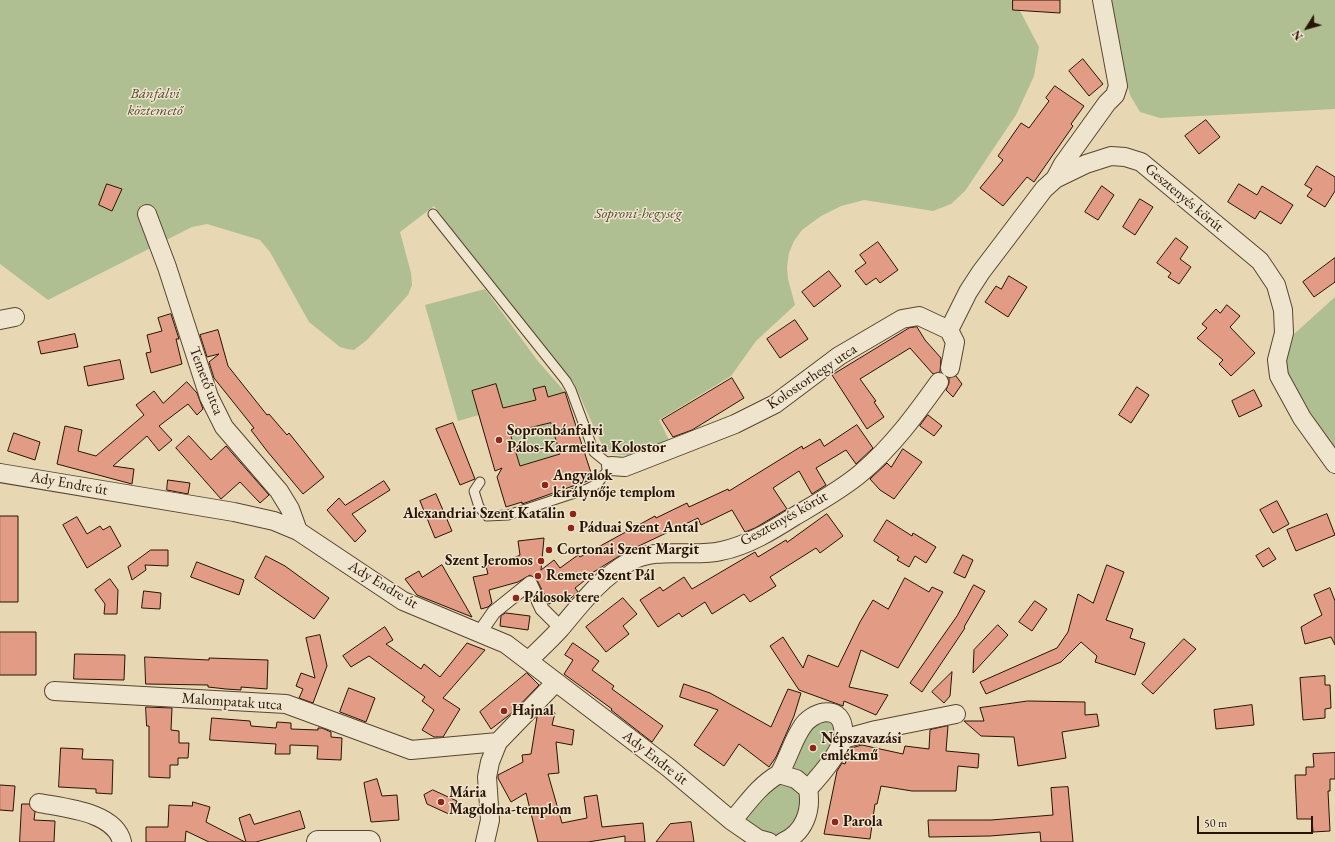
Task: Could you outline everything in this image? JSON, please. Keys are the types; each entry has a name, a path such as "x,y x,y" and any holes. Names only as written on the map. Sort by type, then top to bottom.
{"street":[{"path":"1055,179 1063,164 1107,102 1115,95 1118,86 1102,0"},
{"name":"Gesztenyés körút","path":"528,661 561,628 570,614 596,587 630,562 653,553 721,552 748,542 779,526 840,489 861,474 904,429 944,375 955,342 949,330 968,292 981,272 1044,189 1055,179 1086,164 1111,156 1125,157 1141,162 1260,261 1276,285 1283,310 1284,333 1277,360 1279,376 1302,418 1335,464"},
{"name":"Temető utca","path":"147,214 171,280 209,397 224,427 279,491 290,509 298,531"},
{"name":"Kolostorhegy utca","path":"611,466 625,467 735,424 775,404 839,356 902,319 919,316 949,330"},
{"name":"Ady Endre út","path":"1,472 234,512 274,521 298,531 403,601 506,644 669,768 752,839 769,842"},
{"path":"480,632 494,612 530,583 542,609 561,628"},
{"path":"485,842 490,820 487,777 490,762 498,742 556,682"},
{"name":"Malompatak utca","path":"54,691 286,704 411,750 498,742"},
{"path":"732,821 760,787 779,774 802,727 814,715 832,711 838,716 842,723 843,739 825,770 808,789 809,810 794,841"},
{"path":"843,739 876,730 956,714"},
{"path":"779,774 796,779 808,789"},
{"path":"39,803 83,811 105,820 120,834 122,842"},
{"path":"318,842 369,842"}],"lane":[{"path":"434,214 566,381 571,390 594,452 611,466 598,484 508,515 487,516 479,507 474,491 480,482"}],"green space":[{"name":"Soproni-hegység","path":"0,0 1011,0 1019,9 1039,47 1034,76 1016,115 965,191 951,204 933,211 864,200 841,206 821,216 802,230 794,241 789,253 787,267 788,279 795,305 756,341 731,376 659,420 670,442 634,456 612,454 602,445 574,383 549,355 434,206 400,232 411,273 412,285 408,295 367,340 354,350 340,347 309,322 270,252 260,240 207,224 192,227 48,300 0,264"},
{"path":"1107,0 1335,0 1335,109 1160,118 1140,112 1130,95"},
{"path":"485,289 537,360 565,392 548,397 545,386 533,389 536,400 503,408 495,384 472,391 479,415 458,421 425,305"},
{"path":"1335,297 1335,462 1277,368 1283,344"},
{"path":"551,423 560,454 520,466 510,433"},
{"path":"820,714 845,721 815,783 784,772"},
{"path":"783,774 814,785 798,836 771,839 742,819"}],"building":[{"path":"1013,0 1060,0 1060,13 1013,10"},
{"path":"1083,59 1103,84 1089,96 1069,71"},
{"path":"1055,86 1084,106 1071,124 1073,126 1034,182 1027,177 1003,206 980,188 1003,160 998,156 1021,123 1029,128 1049,101 1046,98"},
{"path":"1206,120 1220,137 1199,154 1185,136"},
{"path":"1317,166 1335,177 1335,191 1325,207 1307,196 1312,189 1305,185"},
{"path":"107,184 122,189 112,211 99,205"},
{"path":"1239,184 1257,195 1262,186 1293,205 1281,224 1260,211 1255,219 1228,202"},
{"path":"1102,186 1114,195 1098,220 1085,212"},
{"path":"1140,199 1153,207 1135,235 1123,227"},
{"path":"1176,238 1188,247 1180,259 1191,267 1179,284 1168,277 1171,273 1157,263"},
{"path":"878,242 898,270 880,283 876,278 866,285 855,271 866,263 860,255"},
{"path":"1335,258 1335,282 1314,297 1303,282"},
{"path":"829,271 841,286 814,307 802,292"},
{"path":"1009,276 1027,287 1008,317 985,302 996,286 1001,289"},
{"path":"1227,305 1240,316 1230,327 1255,353 1231,376 1219,364 1223,360 1197,338 1207,328 1202,324 1216,309 1220,313"},
{"path":"171,314 179,339 176,339 182,364 151,373 146,353 151,352 147,335 162,331 158,318"},
{"path":"795,320 808,339 780,358 767,339"},
{"path":"917,327 925,340 941,358 940,372 933,374 910,348 860,379 876,401 874,402 884,417 867,429 832,375 909,328"},
{"path":"218,330 228,366 267,415 269,414 287,435 289,433 324,477 303,494 267,451 251,430 254,428 214,378 209,362 219,354 207,357 200,335"},
{"path":"75,334 78,347 41,354 38,342"},
{"path":"120,360 124,379 88,386 84,367"},
{"path":"956,376 962,384 953,397 946,390 949,383 949,378"},
{"path":"732,378 744,398 692,430 673,437 662,420"},
{"path":"187,382 197,393 203,409 197,415 188,404 159,426 172,440 159,451 147,436 113,466 134,469 132,484 57,464 65,426 82,430 78,451 96,456 144,415 136,405 154,391 163,403"},
{"name":"Sopronbánfalvi Pálos-Karmelita Kolostor","path":"496,384 503,408 536,400 533,389 545,386 548,397 565,392 593,479 522,504 522,502 506,507 497,477 502,468 495,471 472,391","holes":["551,423 560,454 520,466 510,433"]},
{"path":"1137,387 1149,395 1131,423 1119,415"},
{"path":"1254,390 1262,406 1239,417 1232,401"},
{"path":"928,415 942,426 934,436 920,426"},
{"path":"453,423 475,479 460,485 436,429"},
{"path":"857,425 873,448 856,464 846,450 816,468 826,485 812,494 799,471 773,488 787,509 755,528 745,532 732,510 701,525 698,518 624,553 592,573 593,574 575,588 578,592 565,603 560,597 549,604 537,580 530,575 518,582 489,590 492,603 488,607 481,609 473,577 488,574 486,566 508,561 520,555 518,541 544,538 541,570 554,560 560,568 578,555 580,557 655,516 656,518 687,503 689,507 728,489 729,491 802,446 803,449 820,439 824,446"},
{"path":"14,433 40,442 35,460 8,451"},
{"path":"189,436 211,460 226,446 269,495 260,503 240,482 221,499 176,448"},
{"path":"903,449 922,462 894,499 880,490 870,479 887,463 891,467"},
{"path":"168,480 190,483 188,494 167,490"},
{"path":"384,481 390,490 352,514 366,531 355,542 327,510 339,498 345,505"},
{"path":"436,494 452,531 435,538 420,501"},
{"path":"1277,501 1289,524 1273,533 1260,510"},
{"path":"827,514 843,536 820,553 816,548 770,577 776,586 750,602 744,594 712,614 705,602 682,617 679,613 658,627 640,600 660,587 663,591 684,577 692,589 755,552 758,557 786,540 787,542"},
{"path":"1327,514 1335,535 1296,551 1287,530"},
{"path":"0,516 18,516 18,602 0,602"},
{"path":"77,517 87,534 100,526 103,530 110,526 121,546 87,568 63,525"},
{"path":"887,520 912,536 913,533 936,547 926,563 915,556 909,567 897,560 899,557 874,541"},
{"path":"1269,548 1276,559 1263,567 1256,556"},
{"path":"151,550 168,550 168,566 145,565 146,570 132,580 128,567"},
{"path":"963,555 973,560 965,578 954,573"},
{"path":"266,556 285,566 329,598 314,619 255,578"},
{"path":"197,562 244,580 239,595 191,577"},
{"path":"442,565 472,617 417,595 405,579 419,571 422,577"},
{"path":"1107,565 1124,572 1106,620 1133,629 1130,638 1145,643 1135,675 1095,662 1097,656 1081,642 1061,662 986,694 980,682 1057,648 1068,632 1078,594 1093,603"},
{"path":"905,578 929,592 932,587 943,592 898,668 861,650 849,687 888,695 876,715 844,701 843,706 799,690 770,646 783,637 803,668 808,655 838,667 860,622 873,600 888,609"},
{"path":"110,579 118,590 117,614 104,614 105,604 95,590"},
{"path":"974,585 985,591 964,627 965,628 922,692 910,683 957,616"},
{"path":"1330,588 1335,601 1335,645 1331,637 1305,644 1301,627 1322,615 1314,595"},
{"path":"144,591 161,593 160,609 142,608"},
{"path":"623,598 637,614 623,626 629,634 606,652 586,627"},
{"path":"1035,601 1047,609 1032,631 1019,622"},
{"path":"506,613 530,616 528,630 500,626 501,616"},
{"path":"998,625 1008,635 973,673 974,650"},
{"path":"385,627 393,640 386,644 421,669 424,664 440,677 467,643 485,650 443,698 460,709 443,737 434,737 422,730 434,710 422,701 425,697 369,656 351,667 343,656"},
{"path":"0,632 36,632 36,675 0,675"},
{"path":"320,635 327,666 313,703 299,698 303,689 296,686 301,673 315,678 306,638"},
{"path":"1184,639 1196,649 1153,694 1142,684"},
{"path":"573,643 599,661 592,670 614,686 612,689 663,726 652,742 611,710 612,709 564,674 573,660 565,655"},
{"path":"75,654 125,655 124,680 74,679"},
{"path":"145,657 209,660 209,658 268,660 267,689 241,687 241,690 208,687 208,685 146,684"},
{"path":"952,672 950,696 944,703 932,692"},
{"path":"527,673 539,685 512,713 491,729 480,712"},
{"path":"1325,676 1325,685 1330,685 1331,708 1325,709 1325,718 1303,720 1300,678"},
{"path":"684,684 710,693 771,727 788,689 801,693 794,716 776,757 769,767 739,744 724,766 694,745 718,710 680,697"},
{"path":"349,688 375,698 366,722 340,712"},
{"path":"1028,701 1085,702 1085,715 1097,714 1099,726 1062,732 1066,758 1018,766 1014,737 981,736 964,721 984,721 980,708"},
{"path":"1252,705 1254,725 1216,729 1214,710"},
{"path":"146,707 172,708 171,730 179,731 179,743 189,743 188,758 178,758 178,765 170,765 170,778 149,777 149,726 147,726"},
{"path":"544,710 555,713 552,725 574,730 572,745 556,742 559,773 548,774 562,823 587,818 584,797 597,795 602,827 643,823 645,842 625,842 625,836 588,842 538,842 526,793 511,802 498,778 498,775 523,762 522,755 531,754 537,717"},
{"path":"212,718 250,721 251,726 276,728 277,722 291,723 291,729 318,730 318,728 322,728 331,732 331,737 342,738 341,760 317,759 318,746 290,745 290,754 275,754 276,744 210,740"},
{"path":"948,726 946,751 979,754 978,768 958,766 956,791 912,791 881,786 877,804 875,804 870,839 824,834 837,771 842,763 845,764 851,748 862,745 903,754 905,746 929,749 930,730"},
{"path":"61,748 83,749 82,759 113,760 112,794 96,793 96,789 59,787"},
{"path":"1335,753 1335,779 1330,779 1330,791 1328,791 1330,831 1313,832 1312,819 1297,819 1295,775 1306,775 1306,767 1314,767 1313,754"},
{"path":"377,779 382,796 397,795 399,820 371,822 364,783"},
{"path":"0,785 15,786 13,811 0,810"},
{"path":"1068,787 1073,842 1041,842 1040,832 990,836 929,837 928,820 991,820 1053,815 1051,788"},
{"name":"Mária Magdolna-templom","path":"433,790 457,801 451,815 427,804 424,795"},
{"path":"193,802 210,807 206,822 245,842 209,842 186,831 185,842 146,842 146,827 168,827 169,805 192,806"},
{"path":"22,804 29,804 35,812 34,820 55,821 54,842 20,842"},
{"path":"300,811 305,828 256,842 246,842 239,818 250,814 254,824"},
{"path":"691,822 694,842 656,842 670,824"}],"place":[{"name":"Sopronbánfalvi Pálos-Karmelita Kolostor","path":"499,440"},
{"name":"Angyalok királynője templom","path":"545,485"},
{"name":"Alexandriai Szent Katalin","path":"573,514"},
{"name":"Páduai Szent Antal","path":"571,528"},
{"name":"Cortonai Szent Margit","path":"549,550"},
{"name":"Szent Jeromos","path":"541,561"},
{"name":"Remete Szent Pál","path":"538,576"},
{"name":"Pálosok tere","path":"516,598"},
{"name":"Hajnal","path":"504,711"},
{"name":"Népszavazási emlékmű","path":"813,748"},
{"name":"Mária Magdolna-templom","path":"441,802"},
{"name":"Parola","path":"835,822"}],"park label":[{"name":"Bánfalvi köztemető","path":"155,102"}]}
